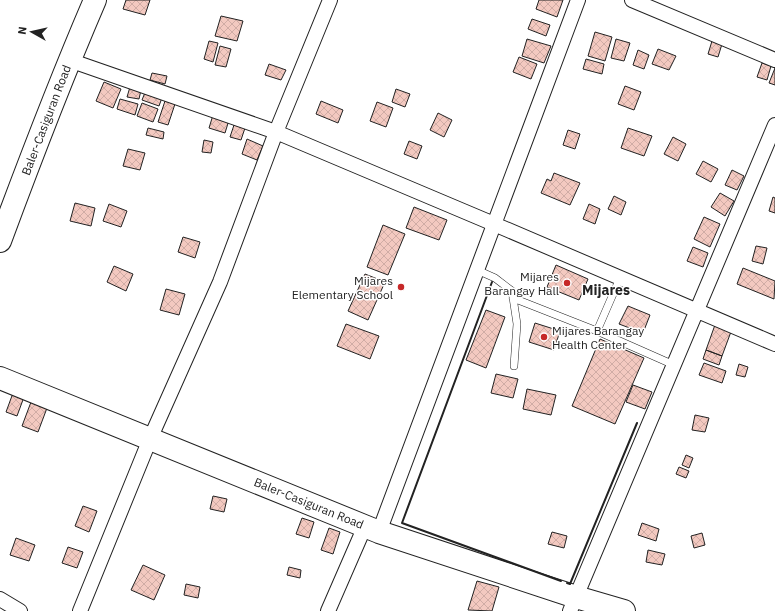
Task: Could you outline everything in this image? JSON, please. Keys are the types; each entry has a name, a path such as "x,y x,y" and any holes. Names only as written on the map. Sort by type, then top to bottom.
{"main road":[{"name":"Baler-Casiguran Road","path":"0,241 69,60 95,0"},
{"name":"Baler-Casiguran Road","path":"0,378 372,529 573,604 624,611"}],"street":[{"path":"80,611 150,439 220,282 276,132 330,0"},
{"path":"328,611 372,529 477,270 578,0"},
{"path":"632,0 775,60"},
{"path":"69,60 276,132 775,344"},
{"path":"573,604 775,125"},
{"path":"0,599 20,611"}],"lane":[{"path":"477,270 495,278 512,291 517,324 514,366"},
{"path":"597,331 620,278"},
{"path":"513,298 597,331 674,365"}],"building":[{"path":"126,0 150,0 145,15 123,9"},
{"path":"539,0 563,0 557,17 536,9"},
{"path":"221,16 243,21 237,41 215,36"},
{"path":"532,19 550,25 546,36 528,29"},
{"path":"595,32 612,37 605,61 588,56"},
{"path":"527,39 551,46 544,63 522,56"},
{"path":"616,39 630,43 624,61 611,58"},
{"path":"209,41 218,43 213,62 204,59"},
{"path":"712,41 722,44 718,57 708,54"},
{"path":"220,46 231,49 226,67 215,65"},
{"path":"658,49 676,56 669,70 652,64"},
{"path":"638,50 649,55 644,69 633,65"},
{"path":"519,57 537,64 531,79 513,72"},
{"path":"586,59 604,64 602,74 583,69"},
{"path":"762,63 771,66 767,80 757,77"},
{"path":"269,64 286,70 281,80 265,75"},
{"path":"775,68 775,85 769,83"},
{"path":"152,73 167,76 165,84 150,80"},
{"path":"104,82 121,89 113,108 96,101"},
{"path":"625,86 641,92 634,110 618,104"},
{"path":"130,87 141,90 139,99 127,97"},
{"path":"396,89 410,94 405,107 392,102"},
{"path":"146,90 163,95 159,106 142,100"},
{"path":"120,99 138,104 135,115 117,109"},
{"path":"165,101 175,104 168,125 158,122"},
{"path":"321,101 343,110 338,123 316,114"},
{"path":"377,102 393,108 386,127 370,121"},
{"path":"142,103 158,109 153,122 137,116"},
{"path":"438,113 452,120 444,137 430,130"},
{"path":"213,115 229,120 225,133 209,128"},
{"path":"234,125 245,128 241,140 230,137"},
{"path":"148,128 164,132 163,139 146,135"},
{"path":"628,128 652,136 644,156 621,148"},
{"path":"568,130 580,134 575,149 563,145"},
{"path":"673,137 686,144 678,161 664,154"},
{"path":"247,139 263,146 257,160 242,154"},
{"path":"204,140 213,142 211,153 202,152"},
{"path":"409,141 422,146 417,159 404,154"},
{"path":"128,149 145,153 140,170 123,166"},
{"path":"703,161 718,169 711,182 696,174"},
{"path":"732,170 744,176 737,190 725,185"},
{"path":"554,173 580,183 570,205 541,193 547,179 551,181"},
{"path":"720,193 734,201 725,216 711,207"},
{"path":"614,196 626,202 621,215 608,209"},
{"path":"773,197 775,198 775,213 769,211"},
{"path":"75,203 95,208 91,226 70,221"},
{"path":"109,204 127,211 121,227 103,221"},
{"path":"589,204 600,209 595,224 583,219"},
{"path":"414,207 447,220 439,240 406,228"},
{"path":"704,217 720,224 710,247 694,239"},
{"path":"383,225 405,234 388,275 367,267"},
{"path":"183,237 200,242 195,258 178,252"},
{"path":"756,246 767,248 763,264 752,261"},
{"path":"693,247 708,253 703,267 687,261"},
{"name":"Mijares Barangay Hall","path":"556,265 588,279 579,300 547,287"},
{"path":"114,266 133,274 126,291 107,282"},
{"path":"743,268 775,281 774,299 737,284"},
{"path":"365,274 385,282 368,320 348,311"},
{"path":"166,289 185,294 179,315 160,310"},
{"path":"628,306 650,315 643,333 619,324"},
{"path":"486,310 505,317 486,368 466,360"},
{"path":"716,322 732,329 722,356 706,350"},
{"name":"Mijares Barangay Health Center","path":"535,323 560,331 554,350 529,342"},
{"path":"346,324 379,336 370,359 337,346"},
{"path":"600,339 644,358 615,424 572,406"},
{"path":"706,350 722,356 719,365 703,359"},
{"path":"704,363 726,371 722,383 699,375"},
{"path":"739,364 748,367 745,377 736,375"},
{"path":"496,374 518,379 513,398 491,393"},
{"path":"633,385 652,392 645,409 626,402"},
{"path":"527,389 556,395 551,415 523,409"},
{"path":"13,393 24,397 17,416 6,412"},
{"path":"31,402 47,408 38,432 22,426"},
{"path":"695,415 709,418 705,432 692,430"},
{"path":"686,455 693,458 689,468 682,465"},
{"path":"679,467 689,471 686,478 676,474"},
{"path":"213,496 227,499 224,512 210,509"},
{"path":"83,506 97,511 89,532 75,526"},
{"path":"302,518 314,522 309,538 296,534"},
{"path":"642,523 659,529 656,541 638,535"},
{"path":"329,528 340,532 333,554 321,550"},
{"path":"552,532 567,536 564,548 548,544"},
{"path":"702,533 705,545 694,548 691,536"},
{"path":"16,538 35,545 29,561 10,555"},
{"path":"68,547 83,552 77,568 62,563"},
{"path":"648,550 665,554 662,565 646,562"},
{"path":"143,565 165,575 154,600 131,590"},
{"path":"289,567 301,570 300,578 287,575"},
{"path":"477,581 499,587 492,611 468,610"},
{"path":"186,584 200,587 198,598 184,595"}],"wall":[{"path":"492,282 402,523 561,581"},
{"path":"567,583 570,584 637,423"}],"place":[{"name":"Mijares Barangay Hall","path":"567,283"},
{"name":"Mijares Elementary School","path":"401,287"},
{"name":"Mijares Barangay Health Center","path":"544,337"}],"district":[{"name":"Mijares","path":"606,290"}]}
